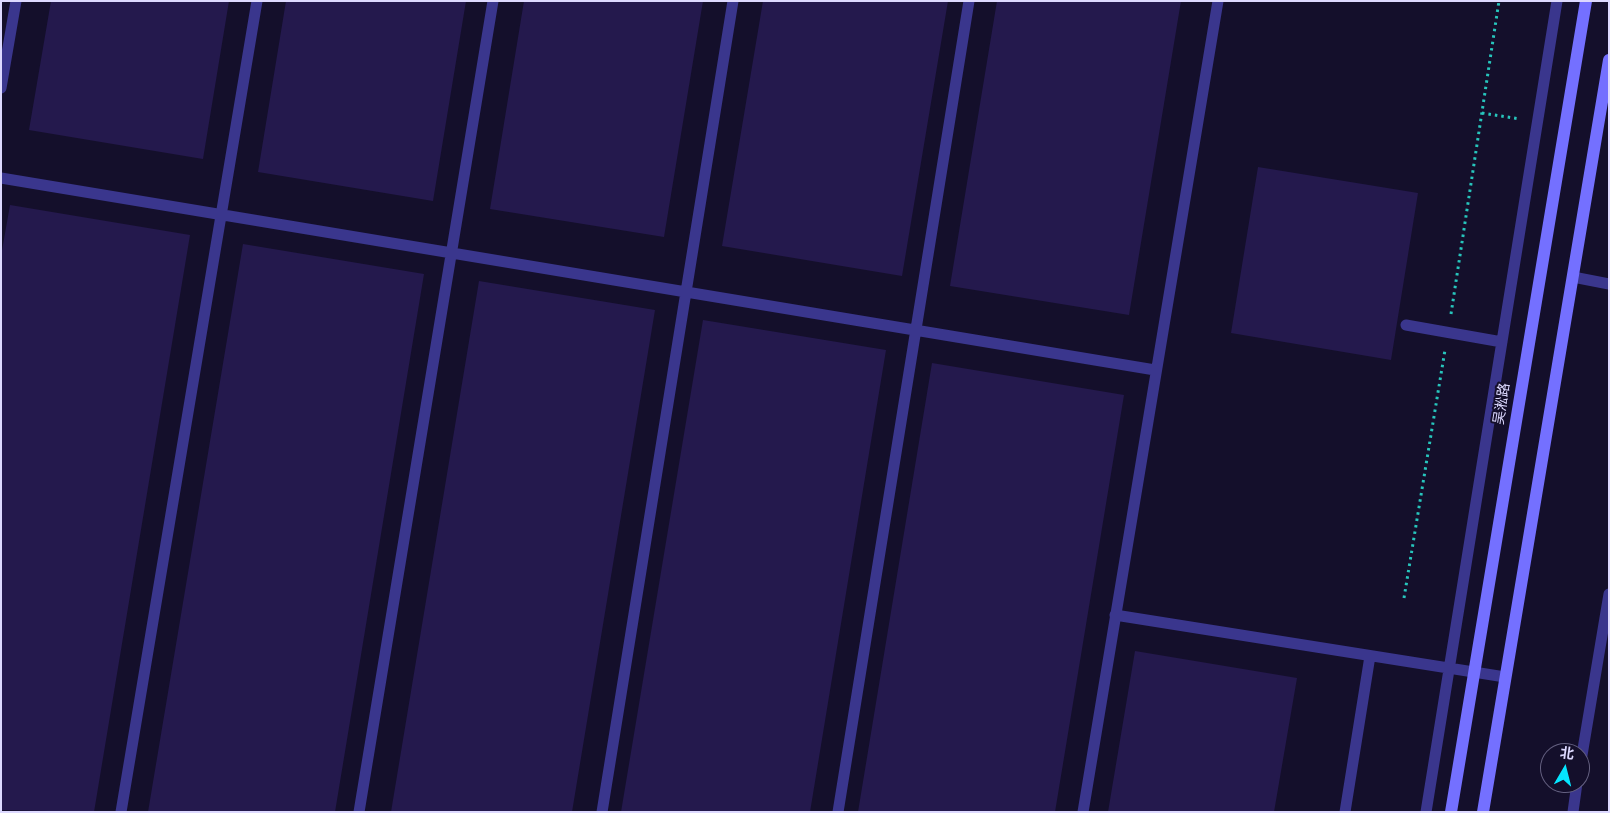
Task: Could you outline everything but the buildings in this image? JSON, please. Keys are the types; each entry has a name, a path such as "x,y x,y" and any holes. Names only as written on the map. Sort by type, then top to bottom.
{"main road":[{"name":"吴淞路","path":"1451,812 1586,1"},
{"path":"1483,812 1609,60"}],"lane":[{"path":"1,88 16,1"},
{"path":"122,812 257,1"},
{"path":"359,812 494,1"},
{"path":"602,812 733,1"},
{"path":"838,812 969,1"},
{"path":"1083,812 1155,370 1218,1"},
{"path":"1426,812 1557,1"},
{"path":"1,178 1155,370"},
{"path":"1573,277 1609,284"},
{"path":"1406,325 1502,342"},
{"path":"1584,743 1609,594"},
{"path":"1115,615 1505,677"},
{"path":"1345,812 1370,656"},
{"path":"1573,812 1576,793"}],"path":[{"path":"1404,598 1448,332 1499,1"},
{"path":"1482,113 1537,122"}]}
